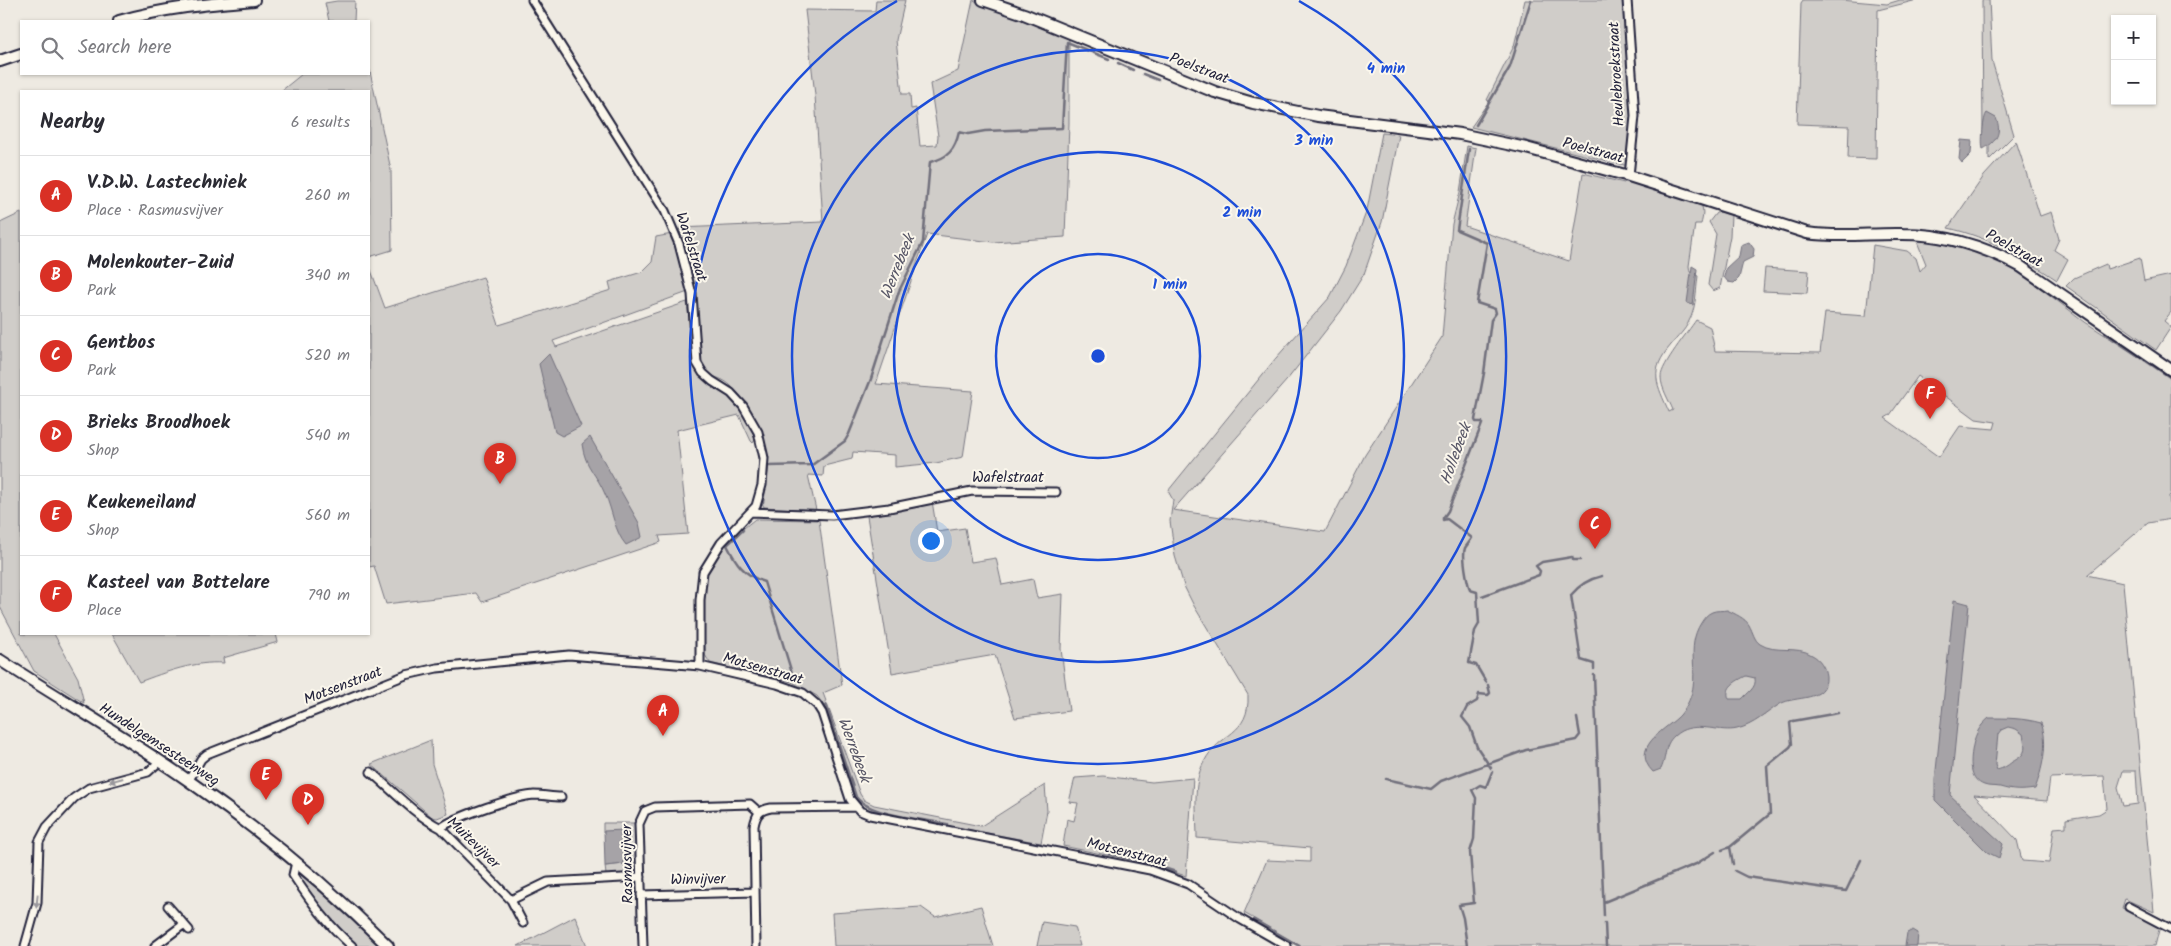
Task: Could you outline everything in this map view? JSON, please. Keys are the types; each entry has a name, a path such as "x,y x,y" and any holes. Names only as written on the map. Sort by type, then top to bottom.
{"street":[{"path":"123,20 157,11 208,2 254,0"},
{"name":"Wafelstraat","path":"532,0 665,211 679,244 692,294 699,369 712,381 731,392 738,400 751,417 762,444 764,458 762,485 752,512 721,542 702,572 700,666"},
{"name":"Poelstraat","path":"983,0 1024,14 1215,92 1253,104 1309,115 1460,134 1526,148 1629,176 1807,233 1831,237 1904,234 1966,242 1994,252 2020,266 2171,370"},
{"name":"Heulebroekstraat","path":"1627,0 1635,116 1629,176"},
{"path":"0,62 20,54"},
{"name":"Wafelstraat","path":"752,512 840,514 889,508 960,492 1056,492"},
{"name":"Motsenstraat","path":"188,780 201,759 207,754 406,675 430,669 569,655 700,666 777,684 811,698 822,713 845,785 856,807 870,815 1150,870 1188,884 1240,919 1287,946"},
{"name":"Hundelgemsesteenweg","path":"0,660 188,780 296,862 333,893 388,946"},
{"path":"25,946 37,903 39,842 47,827 74,798 89,788 148,772 160,761"},
{"name":"Muitevijver","path":"371,772 419,814 441,828 511,900 524,923"},
{"path":"441,828 452,820 522,798 534,795 562,797"},
{"name":"Rasmusvijver","path":"643,946 639,824 642,815 649,808 750,804 759,812"},
{"path":"756,946 754,826 759,812 771,808 856,807"},
{"path":"296,862 293,876 324,920 352,946"},
{"path":"511,900 548,882 641,877"},
{"name":"Winvijver","path":"642,895 755,892"},
{"path":"155,946 186,927 168,906"},
{"path":"2129,907 2171,929"}],"shaded area":[{"path":"876,0 905,0 896,40 902,94 910,94 911,109 916,108 920,146 937,145 938,136 930,84 958,71 973,0 1069,37 1069,123 1065,237 993,242 927,234 876,384 973,391 963,457 936,463 895,467 895,455 853,452 852,459 824,466 823,476 808,475 816,510 764,507 762,503 765,455 758,426 751,412 731,386 711,375 704,367 701,359 696,296 679,228 823,222 815,95 805,10 875,11"},
{"path":"1525,0 1624,0 1633,116 1628,166 1471,127 1489,101 1487,100 1514,46"},
{"path":"1803,0 1841,0 1887,4 1900,0 1917,0 1878,10 1876,159 1848,158 1849,126 1797,124 1801,3"},
{"path":"1982,0 1989,0 1992,61 2014,135 1989,160 1989,136 1983,135"},
{"path":"355,1 354,20 329,20 325,3"},
{"path":"370,72 391,170 392,250 370,257 370,90 282,90 301,75 370,75"},
{"path":"1987,113 1996,118 1998,132 1995,140 1983,149 1984,120"},
{"path":"1382,133 1399,135 1382,222 1364,274 1341,311 1287,380 1173,510 1325,532 1365,455 1442,337 1452,224 1460,192 1467,146 1476,148 1465,226 1569,261 1583,173 1624,183 1626,179 1701,204 1702,219 1701,224 1695,224 1689,266 1690,272 1698,276 1693,311 1685,328 1664,354 1657,371 1658,386 1669,412 1673,410 1662,385 1662,372 1670,357 1696,320 1710,327 1715,351 1820,353 1825,313 1866,316 1873,245 1907,251 1916,258 1920,271 1926,264 1916,239 1956,242 2009,264 2085,322 2171,378 2171,494 2169,496 2171,519 2148,523 2087,575 2123,583 2154,912 2125,899 2122,908 2160,926 2155,946 1301,946 1244,913 1267,860 1310,862 1310,848 1197,838 1196,799 1200,770 1210,752 1232,733 1244,719 1248,695 1194,606 1184,586 1175,556 1170,521 1173,500 1168,491 1276,358 1330,297 1346,266 1367,210","holes":["1918,376 1976,419 1996,422 1994,429 1960,426 1939,457 1885,418 1890,415","2123,771 2136,771 2138,804 2123,806 2118,787","2104,776 2107,809 2099,814 2066,819 2066,827 2054,828 2049,863 2022,861 2017,840 1974,795 2047,801 2050,778"]},
{"path":"1961,140 1972,141 1971,154 1962,163 1959,159"},
{"path":"2016,141 2040,216 2051,212 2059,239 2054,250 2068,259 2057,280 2031,263 1991,242 1948,228 1984,176"},
{"path":"1721,212 1731,215 1730,236 1720,288 1713,291 1708,285 1716,234 1709,222 1716,213"},
{"path":"20,213 20,635 55,635 78,678 84,703 34,671 0,607 0,223"},
{"path":"672,234 688,292 553,341 556,347 687,302 695,366 708,383 736,401 752,429 755,440 753,443 751,441 739,415 677,430 688,534 659,536 661,542 482,602 476,593 386,604 374,566 370,567 370,268 385,308 483,277 499,325 611,290 609,282 642,272 652,262 656,237"},
{"path":"1749,242 1754,249 1753,257 1743,262 1739,278 1734,283 1728,282 1724,277 1726,268 1739,256 1741,245"},
{"path":"2140,258 2144,281 2171,275 2171,312 2164,321 2171,327 2156,350 2066,286 2074,278 2106,264 2107,269"},
{"path":"1692,266 1697,269 1693,305 1687,303"},
{"path":"1765,268 1809,271 1807,293 1763,291"},
{"path":"549,354 581,426 562,436 555,432 539,364"},
{"path":"590,437 639,523 642,537 626,545 616,527 602,487 586,459 582,444"},
{"path":"932,501 937,532 965,528 971,562 996,558 1002,585 1033,579 1037,598 1063,594 1061,649 1069,711 1015,718 995,655 892,673 867,516"},
{"path":"755,519 819,520 842,685 823,693 860,794 864,800 874,805 981,826 1045,785 1047,811 1041,843 885,814 863,807 856,798 825,707 817,696 792,682 710,663 705,655 703,612 705,579 716,555"},
{"path":"1954,600 1969,604 1950,795 2003,844 1999,858 1987,852 1935,800 1935,780"},
{"path":"1727,610 1745,620 1760,644 1772,649 1800,650 1815,657 1825,669 1825,685 1816,694 1786,701 1754,722 1737,729 1724,730 1695,727 1681,731 1668,744 1661,769 1653,772 1647,763 1645,755 1647,748 1657,734 1681,714 1693,689 1693,651 1696,632 1706,616 1715,611","holes":["1746,676 1755,678 1755,685 1742,699 1729,699 1728,691 1735,682"]},
{"path":"113,635 276,635 278,642 223,658 224,663 191,665 139,682"},
{"path":"1989,718 2021,719 2041,723 2044,748 2042,765 2035,789 2017,790 1988,786 1979,783 1976,779 1971,766 1974,741 1982,725","holes":["2008,727 2016,729 2023,734 2025,744 2023,754 2005,767 1997,770 1995,765 1998,734 2001,730"]},
{"path":"431,740 432,764 448,814 437,818 432,817 371,764"},
{"path":"1103,776 1152,782 1193,778 1186,876 1140,862 1063,846 1067,819 1074,821 1078,803 1069,802 1075,778"},
{"path":"603,823 635,823 636,869 631,874 606,875 605,866 624,864 624,836 620,836 624,831 603,832"},
{"path":"623,830 624,833 620,835 624,836 624,864 605,866 604,831"},
{"path":"301,875 305,875 382,946 359,946 344,936 327,917 300,880"},
{"path":"981,906 993,946 834,946 832,913 921,907 935,917"},
{"path":"575,916 587,946 518,946"},
{"path":"1042,922 1075,927 1080,946 1037,946"},
{"path":"1913,930 1918,933 1917,946 1905,946 1907,933"}],"waterway":[{"name":"Hollebeek","path":"1476,125 1510,67 1531,0"},
{"name":"Werrebeek","path":"763,502 768,466 812,465 845,441 849,434 871,379 899,291 923,242 930,162 942,158 950,152 959,132 968,134 985,131 1062,128 1067,42 1109,59"},
{"name":"Werrebeek","path":"1118,63 1133,70"},
{"name":"Werrebeek","path":"1143,74 1158,80"},
{"name":"Hollebeek","path":"1469,149 1457,230 1487,243 1477,303 1495,309 1496,313 1491,320 1475,420 1476,422 1482,422 1482,424 1443,520 1447,519 1472,538 1465,548 1464,562 1470,590 1477,592 1479,624 1475,631 1469,663 1476,665 1486,682"},
{"path":"2105,333 2171,378"},
{"name":"Werrebeek","path":"743,530 727,545 741,568 751,576 764,582 794,680"},
{"path":"1482,596 1539,575 1540,571 1536,566 1542,562 1572,557 1573,560 1580,560"},
{"path":"1594,669 1594,664 1581,660 1571,595 1585,582 1602,576"},
{"path":"1594,675 1604,916"},
{"name":"Hollebeek","path":"1488,685 1490,693 1488,695 1479,694 1477,701 1467,707 1462,717 1470,727 1477,747 1491,768"},
{"name":"Werrebeek","path":"826,705 856,797 873,809 885,813 947,824"},
{"path":"1722,850 1730,847 1770,814 1767,766 1792,744 1790,723 1838,713"},
{"name":"Hollebeek","path":"1386,779 1431,789 1441,781 1526,750 1576,740 1580,735 1577,718"},
{"name":"Hollebeek","path":"1467,946 1459,905 1474,903 1470,852 1474,839 1476,798 1472,790 1480,785 1486,787 1492,772"},
{"path":"1730,847 1733,864"},
{"path":"1604,902 1696,864 1715,852"},
{"name":"Werrebeek","path":"1110,854 1139,860 1176,872"},
{"path":"1735,871 1747,877 1846,891 1861,860"},
{"name":"Werrebeek","path":"1254,920 1299,946"},
{"path":"1605,923 1606,946"}],"place":[{"name":"Kasteel van Bottelare","path":"1930,419"},
{"name":"Molenkouter-Zuid","path":"500,484"},
{"name":"Gentbos","path":"1595,549"},
{"name":"V.D.W. Lastechniek","path":"663,736"},
{"name":"Keukeneiland","path":"266,800"},
{"name":"Brieks Broodhoek","path":"308,825"}]}
